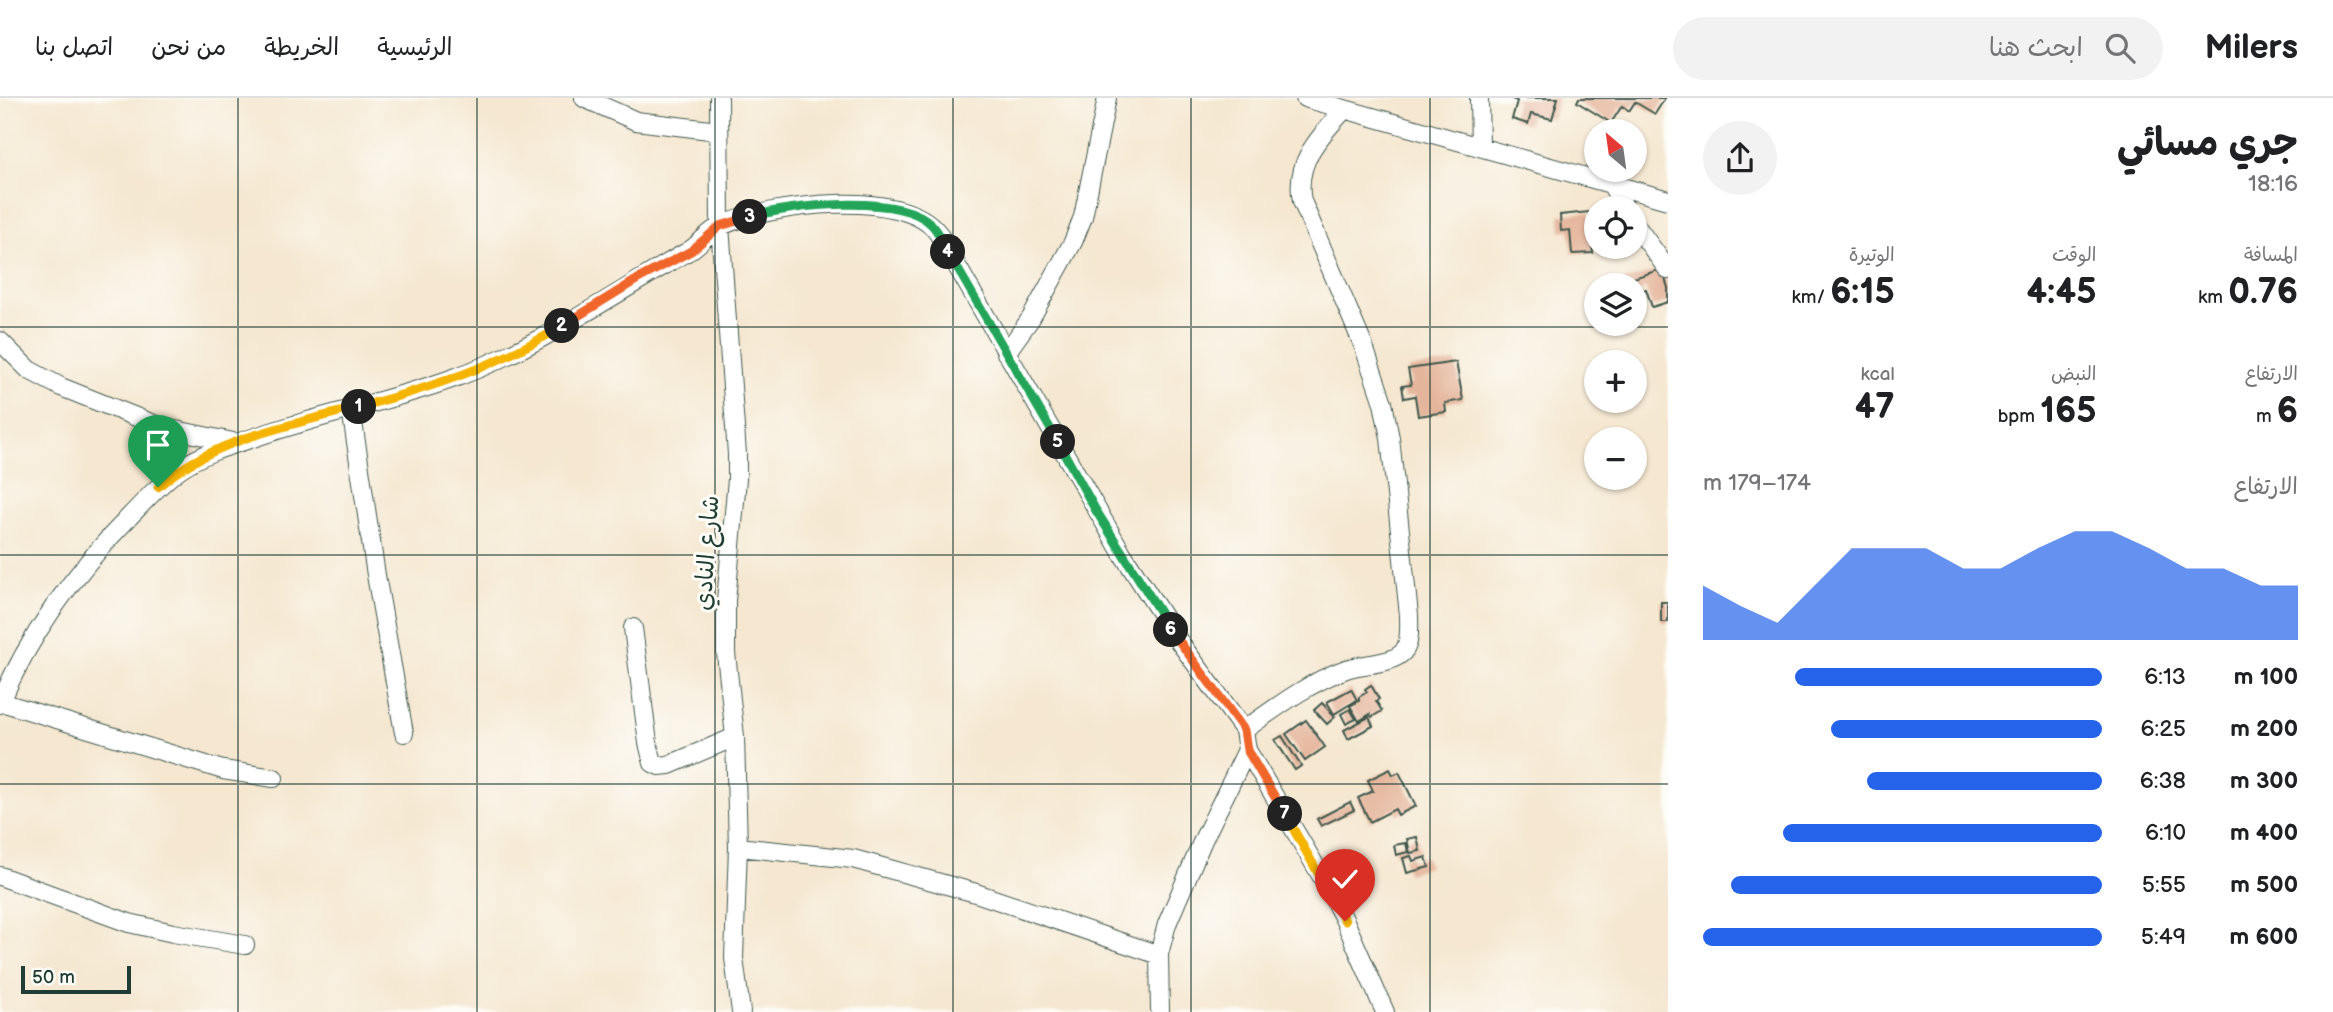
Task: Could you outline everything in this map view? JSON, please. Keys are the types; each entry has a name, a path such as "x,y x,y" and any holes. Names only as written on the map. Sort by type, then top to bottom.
{"street":[{"path":"584,98 636,121 718,131"},
{"name":"شارع النادي","path":"719,98 720,226 737,454 726,601 726,653 735,737 738,847 734,958 741,1012"},
{"path":"1006,353 1031,318 1078,229 1087,202 1107,98"},
{"path":"1305,98 1668,200"},
{"path":"1479,98 1480,146"},
{"path":"1244,730 1300,690 1323,678 1353,666 1400,655 1409,638 1400,528 1383,403 1364,347 1302,201 1299,183 1302,169 1314,147 1344,110"},
{"path":"1611,184 1618,196"},
{"path":"274,778 223,770 0,703 13,674 46,617 80,572 122,524 177,471 202,456 236,442 455,378 505,358 691,251 720,226 769,211 841,204 881,206 916,215 930,223 938,233 1095,509 1157,609 1244,730 1247,750 1325,883 1345,921 1385,1012"},
{"path":"1647,241 1668,270"},
{"path":"0,341 19,362 36,374 106,407 161,427 214,440 236,442"},
{"path":"351,409 376,575 404,733"},
{"path":"633,628 648,743 656,765 669,765 735,737"},
{"path":"1160,1012 1159,955 1167,924 1247,750"},
{"path":"738,847 853,859 976,893 1159,955"},
{"path":"0,876 129,923 245,945"}],"building":[{"path":"1510,98 1558,98 1552,119 1531,114 1528,124 1512,119 1517,101"},
{"path":"1579,98 1665,98 1655,114 1635,102 1629,111 1622,106 1614,119 1605,119 1577,102"},
{"path":"1584,213 1584,253 1572,254 1570,230 1561,231 1560,215"},
{"path":"1662,269 1668,288 1668,302 1652,307 1647,292 1647,274"},
{"path":"1456,362 1463,400 1445,403 1446,412 1418,416 1415,396 1404,398 1402,386 1411,385 1408,369"},
{"path":"1661,602 1668,602 1668,622 1661,622"},
{"path":"1371,685 1382,711 1359,721 1350,706 1359,701 1359,697 1367,692 1365,689"},
{"path":"1351,689 1357,700 1334,714 1327,702"},
{"path":"1322,703 1335,717 1327,724 1314,710"},
{"path":"1350,709 1356,719 1346,724 1341,714"},
{"path":"1369,717 1373,726 1348,739 1344,730"},
{"path":"1306,720 1325,747 1305,761 1286,734"},
{"path":"1282,736 1301,766 1295,770 1275,740"},
{"path":"1390,769 1393,775 1399,772 1416,806 1398,815 1395,809 1370,822 1358,798 1373,791 1368,780"},
{"path":"1350,802 1354,810 1321,826 1317,819"},
{"path":"1417,837 1420,851 1410,853 1407,839"},
{"path":"1406,843 1408,852 1396,855 1394,845"},
{"path":"1411,856 1413,861 1426,857 1429,867 1407,873 1403,858"}],"route":[{"path":"158,487 183,466 218,449 289,426 390,399 505,358 557,330 638,279 691,251 720,226 769,211 841,204 881,206 916,215 930,223 938,233 1095,509 1157,609 1244,730 1247,750 1345,921"}]}
